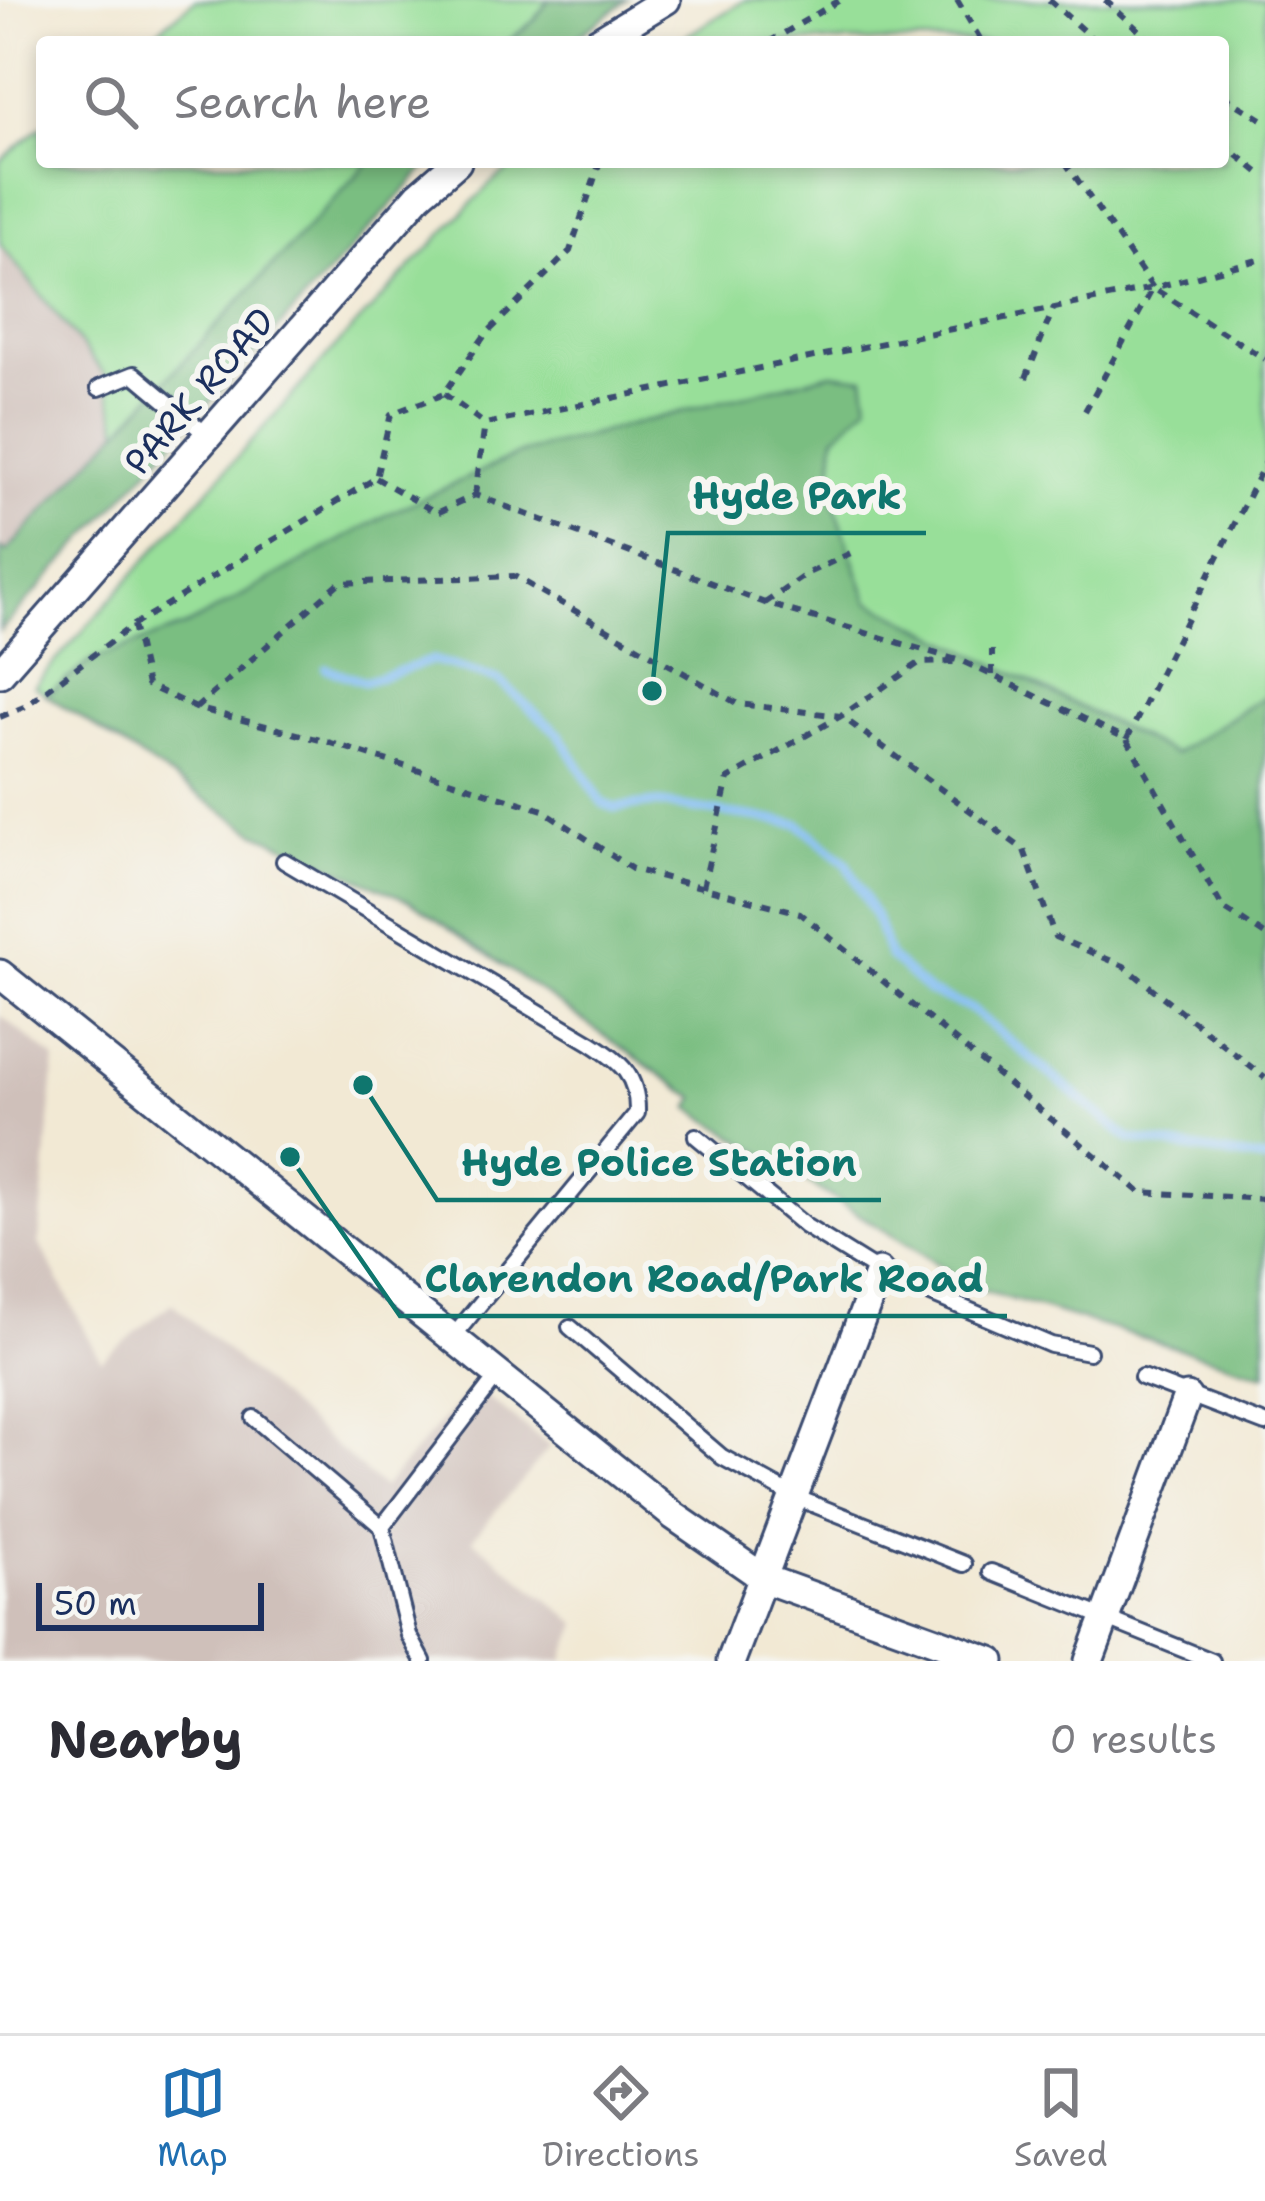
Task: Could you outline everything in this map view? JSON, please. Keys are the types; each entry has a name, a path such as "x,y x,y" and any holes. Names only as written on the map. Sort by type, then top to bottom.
{"street":[{"path":"607,36 666,0"},
{"name":"PARK ROAD","path":"0,673 419,195 450,168"},
{"path":"0,974 674,1516 765,1579 991,1661"},
{"path":"731,1661 878,1272"},
{"path":"1089,1661 1187,1397"}],"lane":[{"path":"99,388 134,374 208,436"},
{"path":"284,861 621,1062 638,1087 637,1113 452,1338"},
{"path":"696,1136 805,1226 878,1272 1052,1345 1089,1352"},
{"path":"570,1327 722,1457 795,1497 964,1564"},
{"path":"382,1527 498,1375"},
{"path":"1142,1377 1265,1424"},
{"path":"254,1418 382,1527 409,1635 423,1661"},
{"path":"992,1573 1212,1661"}],"path":[{"path":"777,36 823,3 840,0"},
{"path":"957,0 978,36"},
{"path":"1049,0 1089,36"},
{"path":"1105,0 1145,36"},
{"path":"1229,100 1265,121"},
{"path":"1229,149 1265,177"},
{"path":"0,717 24,707 133,626 376,478 392,414 444,394 485,335 570,251 598,168"},
{"path":"1069,168 1153,288 1265,359"},
{"path":"444,394 485,424 1153,288 1265,258"},
{"path":"1084,411 1153,288"},
{"path":"1026,378 1054,307"},
{"path":"475,495 485,424"},
{"path":"1126,740 1265,463"},
{"path":"376,478 437,513 475,495 765,603 964,662 1126,740 1222,907 1265,935"},
{"path":"765,603 808,573 853,553"},
{"path":"196,708 339,583 514,576 738,704 841,716 1024,850 1055,937 1124,967 1265,1078"},
{"path":"133,626 147,685 196,708 328,742 543,810 632,869 800,913 1140,1192 1265,1199"},
{"path":"992,650 992,675"},
{"path":"703,887 728,779 841,716 919,663 964,662"}],"shaded area":[{"path":"0,244 106,376 120,435 5,553 0,548"},
{"path":"0,1015 55,1059 39,1243 101,1360 172,1303 383,1488 473,1386 550,1447 472,1539 578,1624 563,1661 0,1661"}],"green space":[{"path":"195,0 548,0 535,20 515,36 151,36"},
{"path":"548,0 627,0 578,36 515,36 535,20"},
{"path":"745,0 1265,0 1265,1374 977,1289 690,1108 696,1099 411,901 255,832 34,686 337,345 489,185 511,168 1229,168 1229,36 686,36"},
{"path":"36,131 36,168 364,168 120,435 106,376 0,244 0,161"},
{"path":"363,168 425,168 0,631 0,548 6,552"},
{"path":"832,373 864,377 868,404 835,437 830,492 868,601 1174,754 1265,696 1265,1374 977,1289 690,1108 696,1099 410,901 255,832 46,695 94,659 189,625 386,515 521,453"}],"waterway":[{"path":"326,668 364,682 433,660 498,680 559,734 602,803 615,808 655,803 799,824 847,864 877,920 889,956 929,992 971,1009 1129,1139 1265,1160"}],"place":[{"name":"Hyde Park","path":"652,691"},
{"name":"Hyde Police Station","path":"363,1085"},
{"name":"Clarendon Road/Park Road","path":"290,1157"}]}
